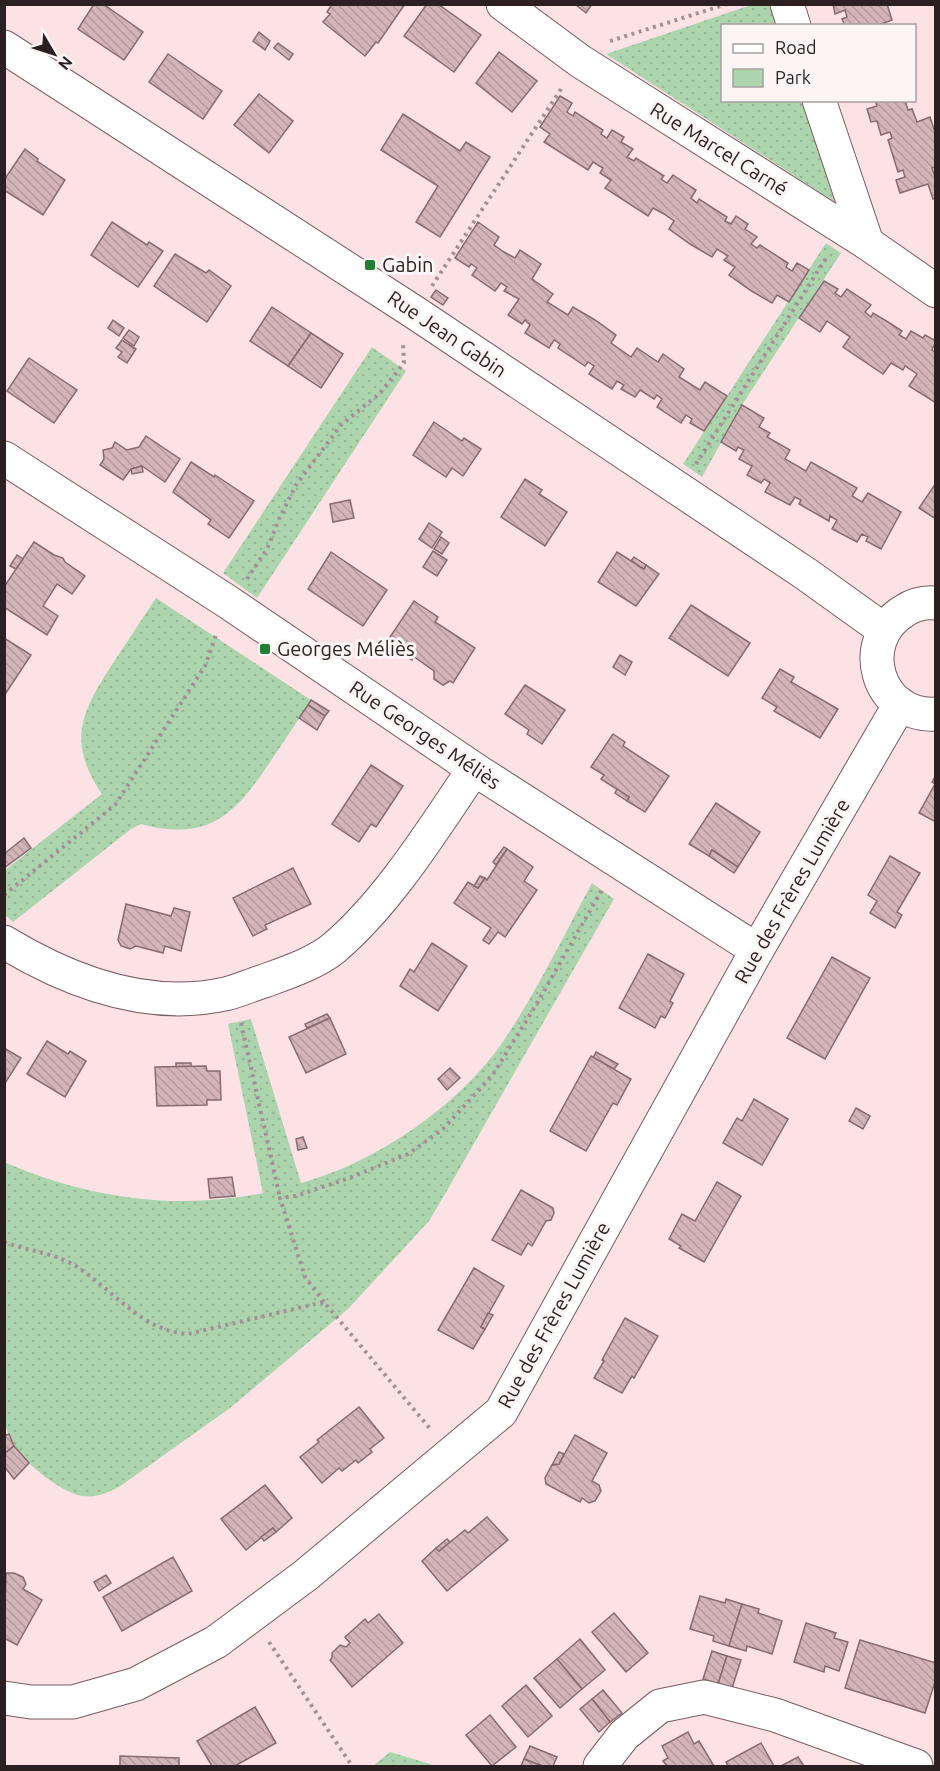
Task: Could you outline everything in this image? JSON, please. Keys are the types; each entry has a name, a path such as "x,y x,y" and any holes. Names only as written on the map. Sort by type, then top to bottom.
{"street":[{"name":"Rue Marcel Carné","path":"503,4 580,61 856,236 936,291"},
{"path":"787,4 793,24"},
{"name":"Rue Jean Gabin","path":"4,47 414,312 806,574 884,630"},
{"path":"820,102 856,236"},
{"name":"Rue Georges Méliès","path":"4,458 228,602 474,769 757,950"},
{"path":"936,603 912,606 896,616 884,630 878,646 876,662 880,678 888,693 900,704 915,712 936,714"},
{"name":"Rue des Frères Lumière","path":"4,1698 31,1702 73,1702 136,1684 216,1642 306,1575 501,1412 757,950 900,704"},
{"path":"4,942 62,973 120,993 168,1000 225,994 291,972 333,949 388,892 474,769"},
{"path":"600,1767 624,1735 660,1706 704,1697 775,1715 916,1767"}],"path":[{"path":"4,895 115,805 205,666 228,602 251,574 267,549 296,485 341,426 380,393 404,363 405,352 401,334 580,61 600,45 727,4"},
{"path":"679,490 856,236"},
{"path":"280,1198 296,1196 350,1178 408,1154 443,1130 492,1076 536,1005 618,861"},
{"path":"234,991 280,1198 305,1277 452,1454"},
{"path":"4,1242 49,1254 78,1267 131,1311 172,1333 188,1334 324,1302"},
{"path":"253,1616 352,1767"}],"green space":[{"path":"751,5 770,5 777,24 721,24 721,102 803,102 838,204 606,54"},
{"path":"826,243 841,253 742,405 702,477 683,464"},
{"path":"372,347 406,371 257,598 223,573"},
{"path":"156,598 311,700 257,781 231,810 218,820 184,829 164,829 141,824 131,829 13,922 5,915 5,870 102,794 91,775 81,741 87,710 94,694"},
{"path":"592,883 614,899 429,1221 348,1309 230,1408 115,1489 92,1496 75,1494 55,1484 27,1461 12,1443 4,1420 4,1162 67,1185 132,1198 197,1201 263,1193 228,1024 251,1019 301,1183 360,1160 389,1145 417,1126 468,1083 490,1059 530,998"},
{"path":"390,1752 437,1766 373,1766"}],"building":[{"path":"94,4 103,4 143,32 124,60 78,29"},
{"path":"332,4 405,4 378,43 376,42 365,56 323,22 330,14 327,12"},
{"path":"427,4 438,4 481,35 454,72 404,36"},
{"path":"575,4 592,4 586,13"},
{"path":"833,4 887,4 892,20 881,24 844,24 842,19 847,17 845,10 835,14"},
{"path":"259,32 270,41 265,50 253,41"},
{"path":"278,43 293,54 289,60 274,48"},
{"path":"499,52 537,81 512,112 476,83"},
{"path":"168,54 222,91 203,119 149,82"},
{"path":"259,94 293,121 269,153 234,125"},
{"path":"560,96 572,103 567,112 573,116 575,112 603,130 601,134 607,138 612,130 624,137 621,142 633,149 627,157 634,161 636,158 664,176 661,179 667,183 673,175 696,190 691,198 697,203 699,199 727,217 725,221 731,224 736,216 748,224 745,229 757,237 751,244 757,248 760,245 788,263 786,267 792,271 797,263 809,270 789,302 777,295 772,303 750,290 729,275 735,267 724,260 728,256 717,249 712,257 690,244 669,229 674,221 664,214 653,208 648,216 605,188 611,180 600,173 603,168 593,162 588,170 544,142 550,134 540,127"},
{"path":"876,102 906,102 908,110 912,109 917,122 930,117 936,135 936,167 932,168 936,180 936,198 933,199 928,184 900,193 896,180 905,177 903,170 898,172 888,140 892,138 890,132 881,135 877,121 871,122 867,109 877,106"},
{"path":"403,114 460,151 466,142 490,157 440,237 416,222 438,186 381,150"},
{"path":"25,149 38,159 37,161 65,180 43,215 4,190 4,180"},
{"path":"112,222 147,245 149,242 163,251 138,287 91,255"},
{"path":"478,222 499,237 494,245 504,252 515,258 520,250 541,264 532,279 553,294 547,302 568,315 573,307 595,320 616,335 611,343 631,357 637,348 658,362 663,354 684,369 679,377 700,390 705,382 727,396 704,431 690,423 692,419 686,415 681,423 657,407 662,399 657,395 654,399 640,390 635,397 621,389 624,385 617,381 612,389 589,374 594,366 588,362 585,366 558,348 560,344 554,340 549,348 525,333 530,325 525,320 522,324 508,315 519,299 504,291 507,287 501,283 495,291 472,275 477,268 471,264 469,267 455,258"},
{"path":"175,254 206,273 209,270 231,286 207,322 154,286"},
{"path":"824,281 838,289 835,293 841,297 847,289 871,305 865,312 871,317 873,313 902,331 899,335 906,339 911,331 923,338 925,335 936,341 932,350 936,353 936,403 909,386 917,374 905,366 903,370 891,363 883,374 843,347 850,337 827,321 820,332 799,318"},
{"path":"436,290 448,298 443,305 431,297"},
{"path":"272,307 311,333 288,366 250,341"},
{"path":"113,320 124,328 119,336 108,328"},
{"path":"129,330 139,337 134,346 123,338"},
{"path":"311,333 343,354 321,388 288,366"},
{"path":"122,340 136,349 127,363 118,357 122,352 116,348"},
{"path":"29,358 77,390 54,423 7,391"},
{"path":"742,405 764,418 759,427 770,433 767,437 790,450 785,459 806,471 811,462 857,488 852,496 862,502 868,493 901,512 881,549 866,541 868,537 862,534 857,542 832,529 837,520 830,516 829,521 799,504 801,500 795,497 790,505 765,492 770,483 764,479 761,483 747,475 752,466 739,459 744,450 738,447 736,451 721,442"},
{"path":"434,422 462,441 464,438 481,449 463,476 452,468 446,477 413,455"},
{"path":"146,436 180,459 165,482 142,466 131,469 123,480 100,465 104,459 103,450 112,448 115,442 127,450 139,447"},
{"path":"191,462 254,501 229,538 208,524 211,520 173,492"},
{"path":"142,466 143,472 132,474 131,469"},
{"path":"525,479 542,490 539,494 567,512 545,546 501,517"},
{"path":"936,483 936,519 919,508"},
{"path":"350,500 354,518 333,522 330,504"},
{"path":"429,523 442,532 432,548 419,539"},
{"path":"441,537 449,543 442,554 434,549"},
{"path":"34,542 63,558 65,562 85,576 72,594 57,584 43,606 58,616 47,635 4,607 4,587"},
{"path":"433,551 447,560 437,576 423,567"},
{"path":"331,552 387,590 363,626 308,589"},
{"path":"617,552 644,569 646,565 659,574 636,606 598,582"},
{"path":"17,555 23,559 16,569 10,566"},
{"path":"634,557 646,565 644,569 631,561"},
{"path":"414,601 438,617 435,622 475,648 453,683 450,681 443,685 434,679 434,671 413,656 412,660 386,643"},
{"path":"691,605 750,643 728,676 669,638"},
{"path":"4,638 31,655 4,696"},
{"path":"620,655 632,662 625,675 613,667"},
{"path":"780,669 794,677 791,682 838,709 820,738 774,711 777,707 762,698"},
{"path":"525,685 565,710 542,744 527,734 529,730 505,714"},
{"path":"311,700 329,711 325,716 308,705"},
{"path":"308,705 325,716 317,730 299,718"},
{"path":"613,734 625,742 623,746 669,776 645,812 627,801 629,797 601,779 604,775 591,767"},
{"path":"371,765 403,786 376,827 371,824 359,842 332,824"},
{"path":"936,775 936,822 919,813 935,784 932,782"},
{"path":"617,789 629,797 627,801 615,793"},
{"path":"716,803 760,832 738,867 712,850 709,856 689,844"},
{"path":"24,838 31,848 4,868 4,854"},
{"path":"504,847 507,849 496,865 493,862"},
{"path":"507,849 533,867 524,881 537,890 505,937 498,932 489,944 483,940 491,928 454,903 468,882 478,888 485,878 487,880"},
{"path":"712,850 738,867 734,873 709,856"},
{"path":"890,856 920,873 897,912 902,915 895,928 870,913 877,901 868,895"},
{"path":"293,868 311,904 265,925 267,929 253,936 233,898"},
{"path":"480,876 485,878 478,888 474,886"},
{"path":"126,904 171,916 174,908 190,912 181,951 165,946 163,953 136,946 130,949 121,946 118,940"},
{"path":"432,943 467,966 438,1011 400,986 410,969 414,972"},
{"path":"648,954 684,974 670,1001 673,1003 665,1018 661,1016 655,1028 619,1008"},
{"path":"832,957 870,978 825,1059 787,1038"},
{"path":"327,1014 330,1018 307,1028 305,1024"},
{"path":"330,1018 346,1054 306,1073 289,1037"},
{"path":"47,1041 68,1054 70,1051 86,1061 65,1097 27,1074"},
{"path":"4,1048 21,1058 4,1085"},
{"path":"596,1052 618,1064 614,1069 593,1058"},
{"path":"591,1056 631,1079 617,1105 613,1103 586,1151 550,1131"},
{"path":"176,1063 191,1063 191,1067 176,1067"},
{"path":"206,1066 207,1071 220,1071 221,1100 207,1100 207,1105 157,1106 155,1067"},
{"path":"450,1068 460,1078 447,1090 438,1079"},
{"path":"754,1099 788,1119 762,1165 723,1143 737,1118 742,1121"},
{"path":"856,1108 870,1116 863,1129 849,1121"},
{"path":"303,1137 307,1148 298,1150 296,1139"},
{"path":"232,1177 235,1196 210,1198 208,1179"},
{"path":"717,1182 741,1196 704,1262 679,1248 681,1246 669,1239 682,1214 695,1221"},
{"path":"521,1190 553,1208 554,1213 551,1220 546,1221 532,1246 528,1243 521,1255 492,1240"},
{"path":"474,1268 504,1286 481,1327 485,1329 473,1349 438,1330"},
{"path":"488,1313 493,1315 485,1329 481,1327"},
{"path":"625,1318 658,1336 634,1378 632,1376 622,1393 594,1378"},
{"path":"359,1407 384,1438 358,1463 356,1460 342,1471 339,1468 322,1483 300,1457 319,1442 317,1440"},
{"path":"9,1434 14,1446 4,1454 4,1436"},
{"path":"575,1435 607,1453 592,1481 599,1485 601,1491 595,1501 589,1503 582,1498 580,1502 546,1484 545,1478 552,1465 559,1464"},
{"path":"14,1446 29,1463 14,1479 4,1466 4,1454"},
{"path":"559,1452 564,1454 559,1464 552,1465"},
{"path":"265,1485 292,1518 276,1532 273,1528 246,1550 221,1519"},
{"path":"487,1517 508,1540 447,1591 422,1561 436,1548 439,1551 465,1530 468,1533"},
{"path":"273,1528 276,1532 264,1541 261,1537"},
{"path":"447,1539 450,1542 439,1551 436,1548"},
{"path":"173,1557 192,1591 122,1631 103,1597"},
{"path":"6,1573 14,1573 23,1577 26,1584 23,1589 42,1600 17,1645 4,1638"},
{"path":"106,1575 111,1583 99,1591 94,1582"},
{"path":"700,1596 725,1603 726,1599 742,1604 729,1646 713,1641 714,1636 690,1629"},
{"path":"742,1604 759,1609 758,1613 782,1621 772,1654 747,1646 746,1651 729,1646"},
{"path":"614,1613 648,1653 626,1672 592,1632"},
{"path":"379,1614 403,1643 352,1687 330,1660 332,1653 340,1645 346,1647 350,1643 345,1637 365,1619 368,1623"},
{"path":"806,1623 836,1633 834,1638 848,1642 839,1671 825,1666 824,1672 794,1662"},
{"path":"580,1639 605,1670 582,1689 557,1659"},
{"path":"860,1640 936,1663 936,1679 925,1713 845,1688"},
{"path":"712,1651 727,1656 718,1684 703,1679"},
{"path":"727,1656 741,1660 732,1688 718,1684"},
{"path":"557,1659 582,1689 560,1708 534,1678"},
{"path":"526,1685 552,1716 528,1737 502,1706"},
{"path":"603,1690 622,1713 610,1722 592,1699"},
{"path":"592,1699 610,1722 599,1732 580,1709"},
{"path":"255,1707 276,1743 235,1766 212,1766 197,1741"},
{"path":"490,1715 516,1747 492,1766 466,1735"},
{"path":"688,1732 694,1744 699,1741 714,1766 667,1766 663,1761 668,1758 662,1746"},
{"path":"761,1743 774,1766 728,1766 726,1762"},
{"path":"530,1746 557,1757 553,1766 542,1766 524,1759"},
{"path":"120,1756 179,1758 179,1766 120,1766"},
{"path":"798,1757 804,1766 781,1766"},
{"path":"524,1759 542,1766 521,1766"}],"place":[{"name":"Gabin","path":"370,265"},
{"name":"Georges Méliès","path":"265,649"}]}
